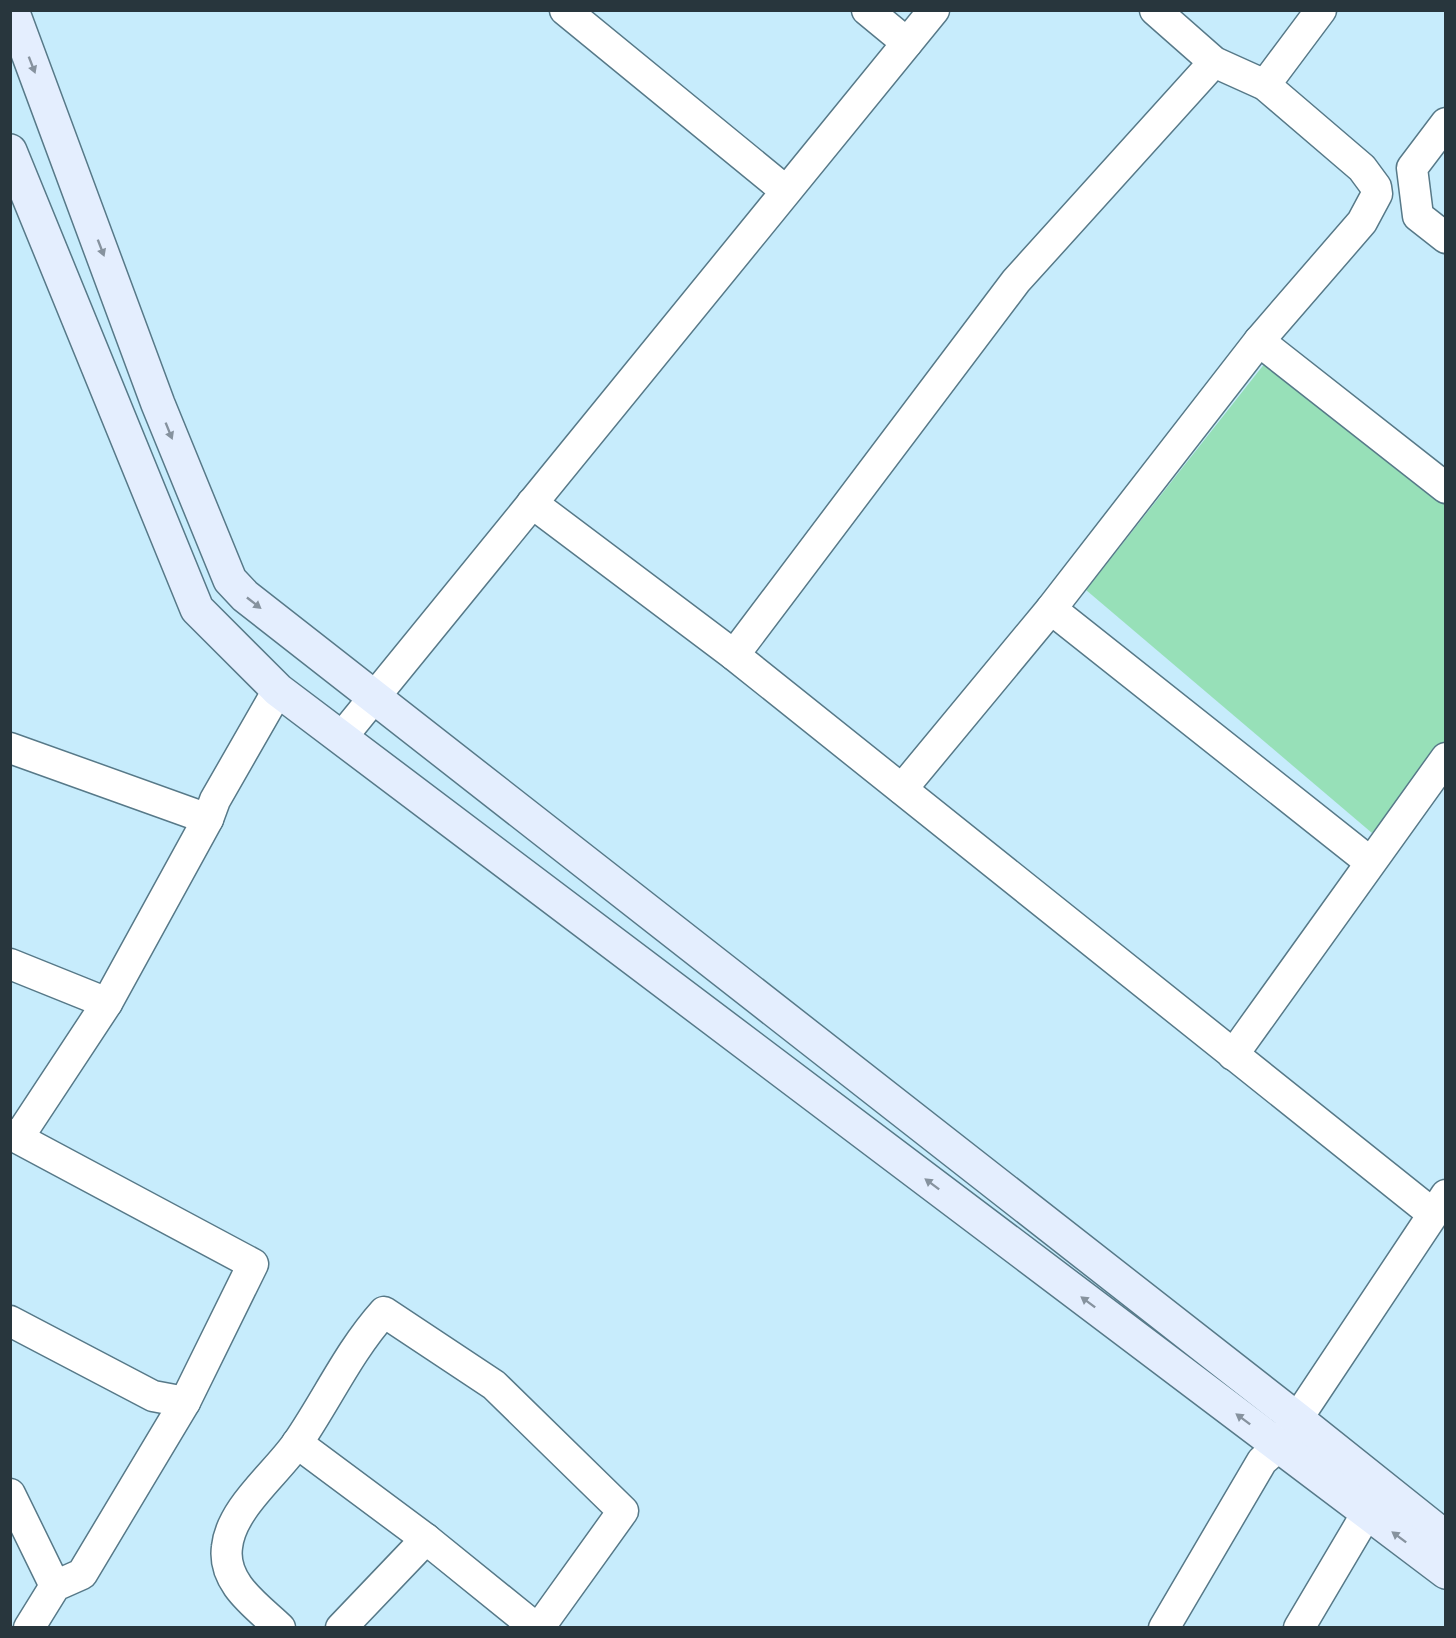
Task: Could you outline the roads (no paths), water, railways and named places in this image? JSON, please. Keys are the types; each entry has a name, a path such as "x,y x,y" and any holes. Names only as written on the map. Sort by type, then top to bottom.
{"street":[{"path":"12,10 158,404 230,580 245,596 1446,1538"},
{"path":"565,10 786,191"},
{"path":"867,10 907,43"},
{"path":"341,738 934,10"},
{"path":"902,789 1050,609 1259,341 1362,222 1377,194 1376,187 1362,168 1265,85 1214,62 1155,10"},
{"path":"1265,85 1321,10"},
{"path":"734,655 1016,281 1214,62"},
{"path":"1446,123 1412,168 1418,216 1446,238"},
{"path":"10,151 197,609 278,690 1446,1572"},
{"path":"76,313 118,294"},
{"path":"1259,341 1446,488"},
{"path":"532,503 734,655 1233,1055 1439,1205 1279,1446 1262,1461 1164,1628"},
{"path":"197,609 230,580"},
{"path":"1050,609 1370,862"},
{"path":"29,1628 55,1587 82,1574 185,1402 253,1264 14,1136 107,1003 208,819 215,800 278,690"},
{"path":"10,748 208,819"},
{"path":"1233,1055 1446,758"},
{"path":"10,964 107,1003"},
{"path":"906,1165 930,1131"},
{"path":"280,1628 244,1595 229,1571 226,1548 233,1521 297,1443 361,1338 384,1312 494,1385 623,1511 538,1628 426,1539 297,1443"},
{"path":"10,1321 153,1396 185,1402"},
{"path":"10,1494 55,1587"},
{"path":"1299,1628 1367,1513"},
{"path":"341,1628 426,1539"}]}
